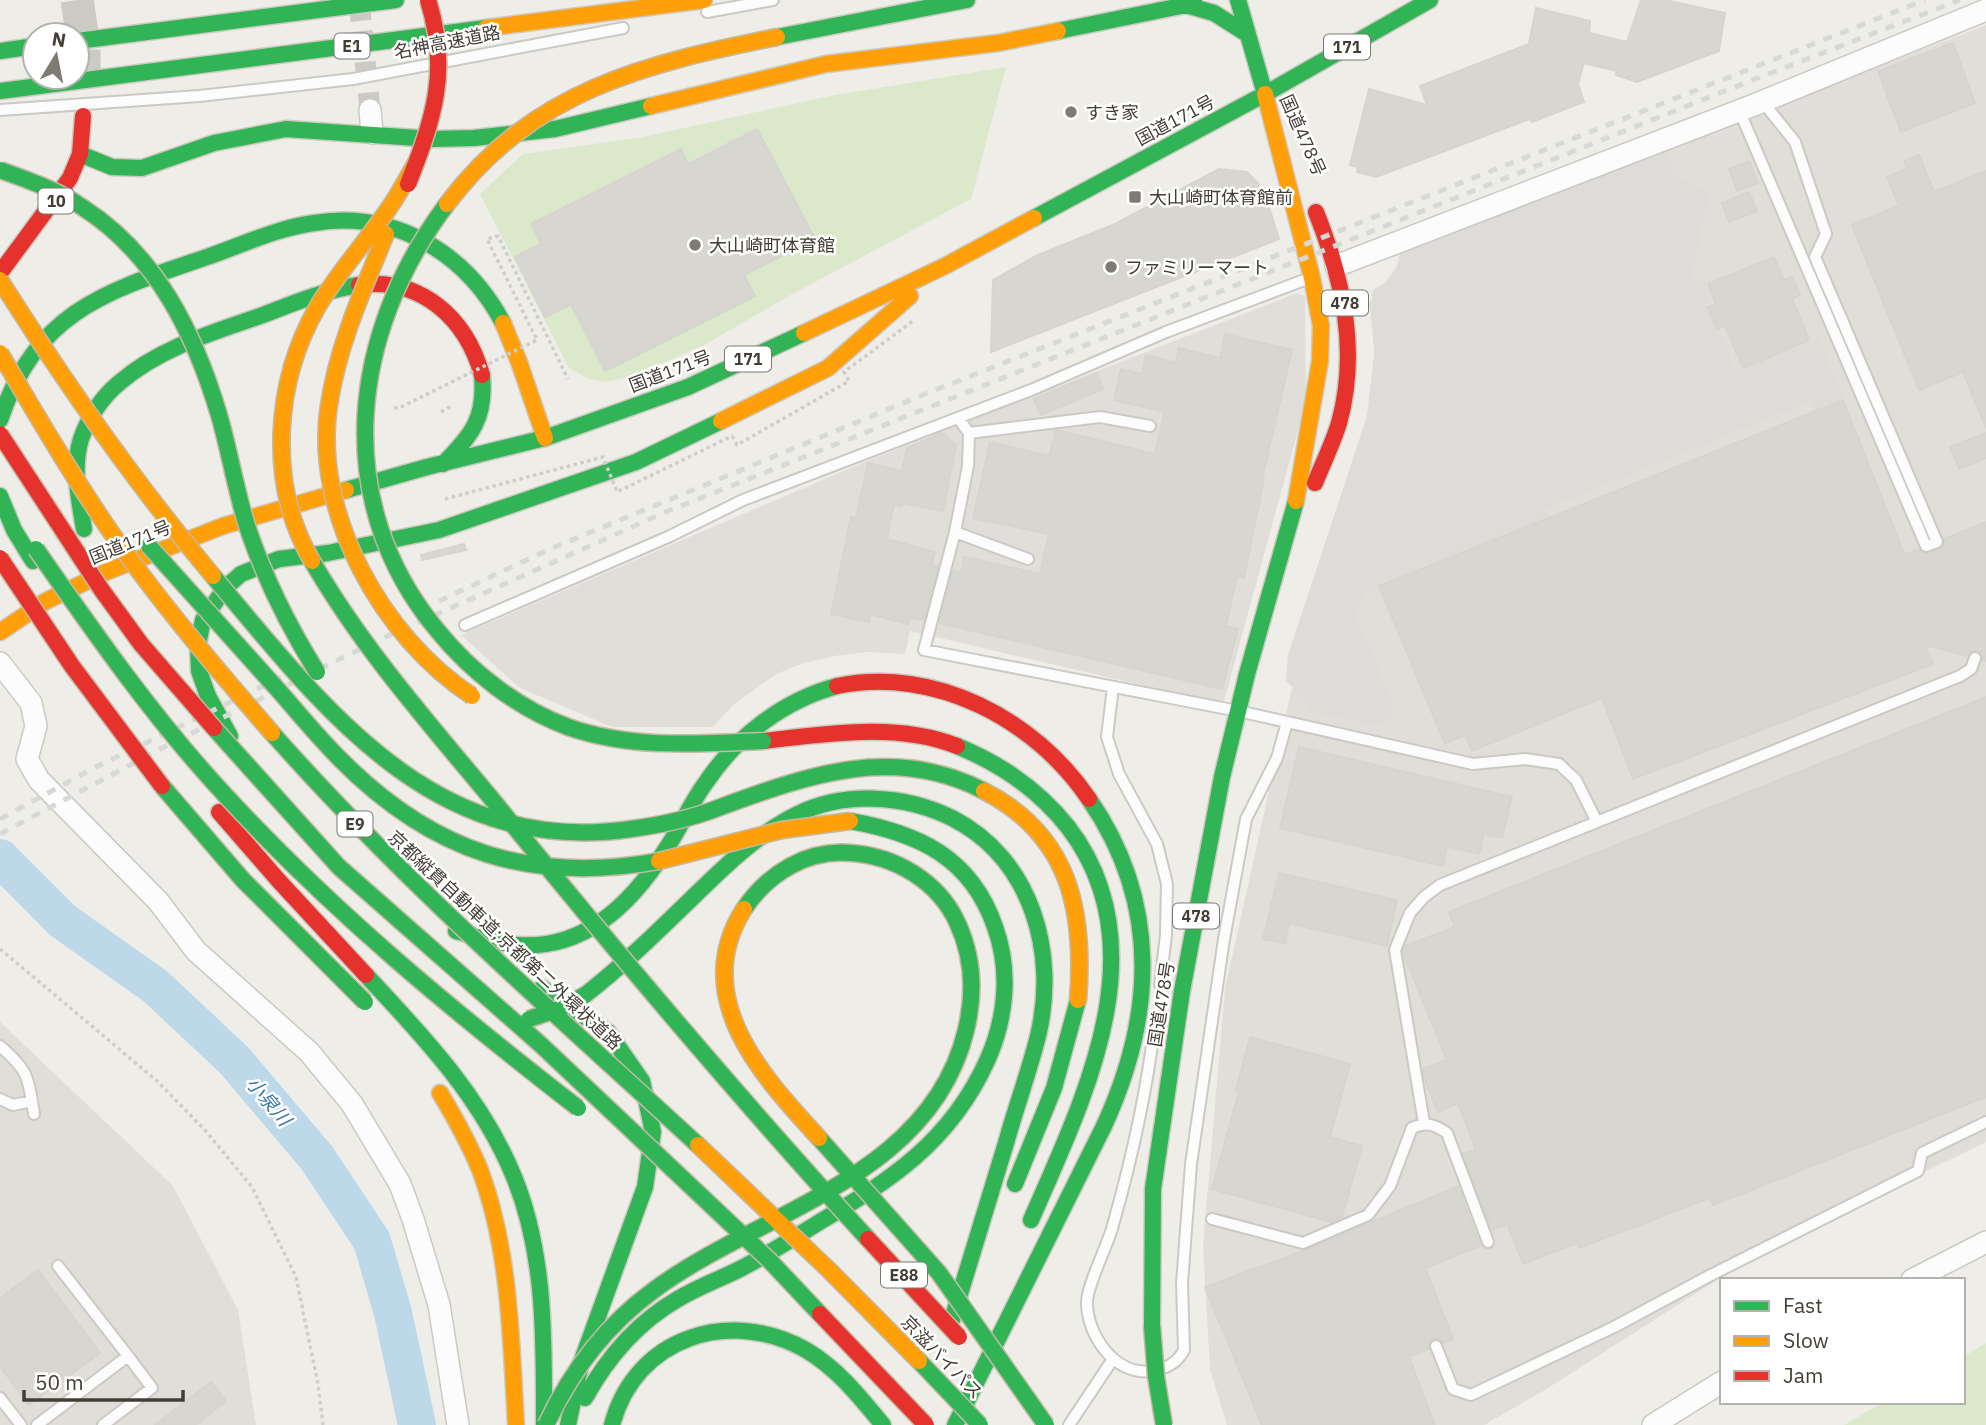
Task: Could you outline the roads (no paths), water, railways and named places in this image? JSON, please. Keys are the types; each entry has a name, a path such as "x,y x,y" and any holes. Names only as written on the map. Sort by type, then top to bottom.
{"main road":[{"name":"E1","path":"91,39 396,0"},
{"path":"428,0 439,41 441,72 434,111 417,161 346,329 328,404 328,475 345,538 380,605 404,637 433,666 466,693 489,707"},
{"name":"名神高速道路","path":"0,90 704,0"},
{"path":"763,741 660,744 580,730 544,716 483,677 456,652 433,627 395,568 372,505 364,435 366,399 373,365 394,294 430,227 478,166 505,141 538,117 601,85 663,64 777,37 967,0"},
{"path":"1238,0 1265,94"},
{"name":"国道171号","path":"0,632 46,601 106,572 223,526 545,438 688,387 945,266 1265,94 1430,0"},
{"path":"80,154 112,167 142,168 214,143 286,130 372,133 432,139 474,138 555,129 826,64 998,43 1190,2 1214,13 1247,34"},
{"path":"0,51 21,49"},
{"name":"国道478号","path":"1265,94 1336,266 1347,314 1348,369 1340,417 1315,483 1294,516"},
{"name":"国道478号","path":"1164,1425 1152,1326 1153,1189 1182,991 1222,778 1238,711 1294,516 1320,360 1321,326 1312,278 1265,94"},
{"name":"10","path":"0,273 55,202 70,178 80,154 83,116"},
{"name":"E88","path":"417,161 389,209 318,306 291,369 284,403 281,461 286,497 296,529 319,577 373,653 558,881 770,1132 912,1283 1031,1425"},
{"path":"0,170 52,189 83,206 117,233 151,270 180,313 198,351 219,415 237,491 259,559 306,656 349,713 377,741 411,770 475,814"},
{"path":"0,420 5,403 24,365 44,337 67,316 95,299 288,229 324,221 362,221 400,230 437,247 463,268 484,292 505,331 545,438"},
{"path":"256,783 208,696 199,671 198,645 203,620 225,588 241,574 279,559 328,553 439,530 636,462 828,368 945,266"},
{"path":"0,280 129,471 173,529 268,641 353,733 409,778 441,798 503,824 539,832 577,835 616,833 703,814 828,772 860,766 890,765 923,768 954,776 985,790 1011,807 1035,830 1065,874 1079,917 1081,942 1078,1000 1054,1088 1008,1202"},
{"path":"84,529 77,505 75,464 83,431 100,401 117,383 137,367 162,353 230,326 346,286 397,286 418,295 439,308 459,326 474,347 483,373 484,397 478,420 467,440 443,464"},
{"path":"0,341 93,475"},
{"name":"京都縦貫自動車道;京都第二外環状道路","path":"0,353 50,438 104,521 216,670 279,743 347,816 447,915 785,1229"},
{"name":"E9","path":"0,434 93,578 141,644 340,867 540,1044 770,1261"},
{"path":"0,490 36,549 130,682 238,809 410,975 495,1045 593,1119"},
{"path":"0,496 14,530 33,561"},
{"path":"141,537 341,761 374,792 406,816 441,837 473,851 537,867 604,870 674,859 795,827 850,821 882,825 912,835 942,852 966,874 985,902 999,934 1004,961 1005,991 999,1032 986,1065 964,1105 941,1135 910,1166 878,1189 741,1268 676,1300 635,1332 611,1358 591,1386 580,1407 575,1425"},
{"path":"0,558 60,650 159,782 205,838 263,901 372,1010"},
{"path":"129,604 256,783 324,859 461,949 549,992 600,1026 625,1050 643,1080 649,1097 653,1130 646,1188 576,1382 568,1425"},
{"path":"89,645 226,821 430,1044 466,1088 491,1129 525,1208 541,1286 545,1425"},
{"path":"398,910 471,937 505,944 555,944 576,937 606,921 626,905 668,848 701,788 746,736 784,705 808,693 858,681 884,681 943,690 968,700 1022,730 1050,753 1074,777 1093,802 1127,869 1137,901 1143,936 1145,976 1139,1020 1118,1092 1096,1143 955,1425"},
{"path":"524,724 575,741 658,751 698,750 842,732 908,734 975,752 1007,769 1037,791 1060,813 1077,836 1093,867 1106,904 1113,962 1094,1058 1002,1329"},
{"path":"334,940 368,967 407,991 462,1012 518,1021 538,1017 585,995 644,946 733,858 775,826 800,813 855,799 883,799 912,803 963,824 987,841 1007,862 1024,886 1037,915 1044,944 1045,974 1044,1004 1031,1057 952,1320"},
{"path":"545,1425 585,1356 625,1312 655,1288 691,1265 816,1199 847,1178 857,1172 867,1165 913,1125 945,1084 966,1037 972,1010 974,983 964,933 953,910 937,890 918,874 884,858 846,851 821,854 796,862 774,875 739,915 730,939 725,969 726,998 733,1023 746,1049 771,1082 803,1120 813,1130 850,1172 859,1183 933,1266 973,1318 1046,1425"},
{"path":"432,1081 458,1121 472,1150 494,1217 505,1294 516,1425"},
{"path":"614,1136 770,1261 929,1425 956,1375"},
{"path":"1023,1238 1062,1150"},
{"path":"903,1425 998,1225"},
{"name":"京滋バイパス","path":"785,1229 917,1358 980,1425"},
{"path":"969,1350 987,1313"},
{"path":"612,1425 621,1399 631,1382 654,1357 685,1338 720,1329 741,1328 784,1338 827,1364 883,1425"}],"street":[{"path":"1336,266 1762,102 1986,10"},
{"path":"370,110 372,133"},
{"path":"0,663 31,703 36,726 27,759 39,780 158,901 196,951 309,1052 352,1104 400,1184 413,1219 439,1305 458,1425"},
{"path":"1916,1278 1986,1242"},
{"path":"1653,1425 1720,1383"}],"lane":[{"path":"691,16 773,0"},
{"name":"名神高速道路","path":"0,110 199,96 353,79 636,26"},
{"path":"1740,110 1926,546 1937,542 1815,257 1826,234 1795,142 1762,102"},
{"path":"465,625 668,537 743,500 1031,390 1166,332 1312,278"},
{"path":"969,433 1100,417 1150,426"},
{"path":"958,418 969,433 968,466 955,532 924,650 1238,711 1473,764 1525,760 1559,764 1576,780 1597,822"},
{"path":"955,532 1028,559"},
{"path":"1424,1123 1395,950 1410,913 1424,897 1440,885 1960,676 1970,669 1975,658"},
{"path":"1113,687 1107,737 1119,774 1157,844 1167,884 1166,935 1158,1001"},
{"path":"1156,1014 1149,1080 1127,1176 1110,1236 1087,1298 1088,1318 1098,1341 1117,1364 1140,1373 1163,1369 1180,1358 1184,1350 1182,1283 1191,1164 1224,939 1246,819 1277,758 1287,722"},
{"path":"0,1046 20,1063 28,1077 34,1114"},
{"path":"0,1099 13,1105 32,1101"},
{"path":"1436,1346 1453,1389 1471,1395 1614,1328 1709,1276 1918,1171 1923,1153 1986,1122"},
{"path":"1212,1219 1303,1243 1368,1215 1390,1186 1412,1128 1424,1123 1437,1126 1447,1133 1488,1242"},
{"path":"58,1266 152,1388 103,1425"},
{"path":"37,1425 128,1356"},
{"path":"1069,1425 1113,1359"},
{"path":"0,1398 21,1425"}],"waterway":[{"name":"小泉川","path":"0,858 63,921 155,986 234,1060 317,1158 372,1241 393,1313 417,1425"}],"tunnel":[{"path":"77,0 84,45 84,106"},
{"path":"359,0 370,110"}],"railway":[{"path":"439,601 550,549 930,392 1925,0"},
{"path":"0,834 164,747 370,644 668,511 1960,0"},
{"path":"0,819 92,769 288,674"}],"place":[{"name":"すき家","path":"1071,112"},
{"name":"大山崎町体育館前","path":"1135,197"},
{"name":"大山崎町体育館","path":"695,245"},
{"name":"ファミリーマート","path":"1111,267"}]}
